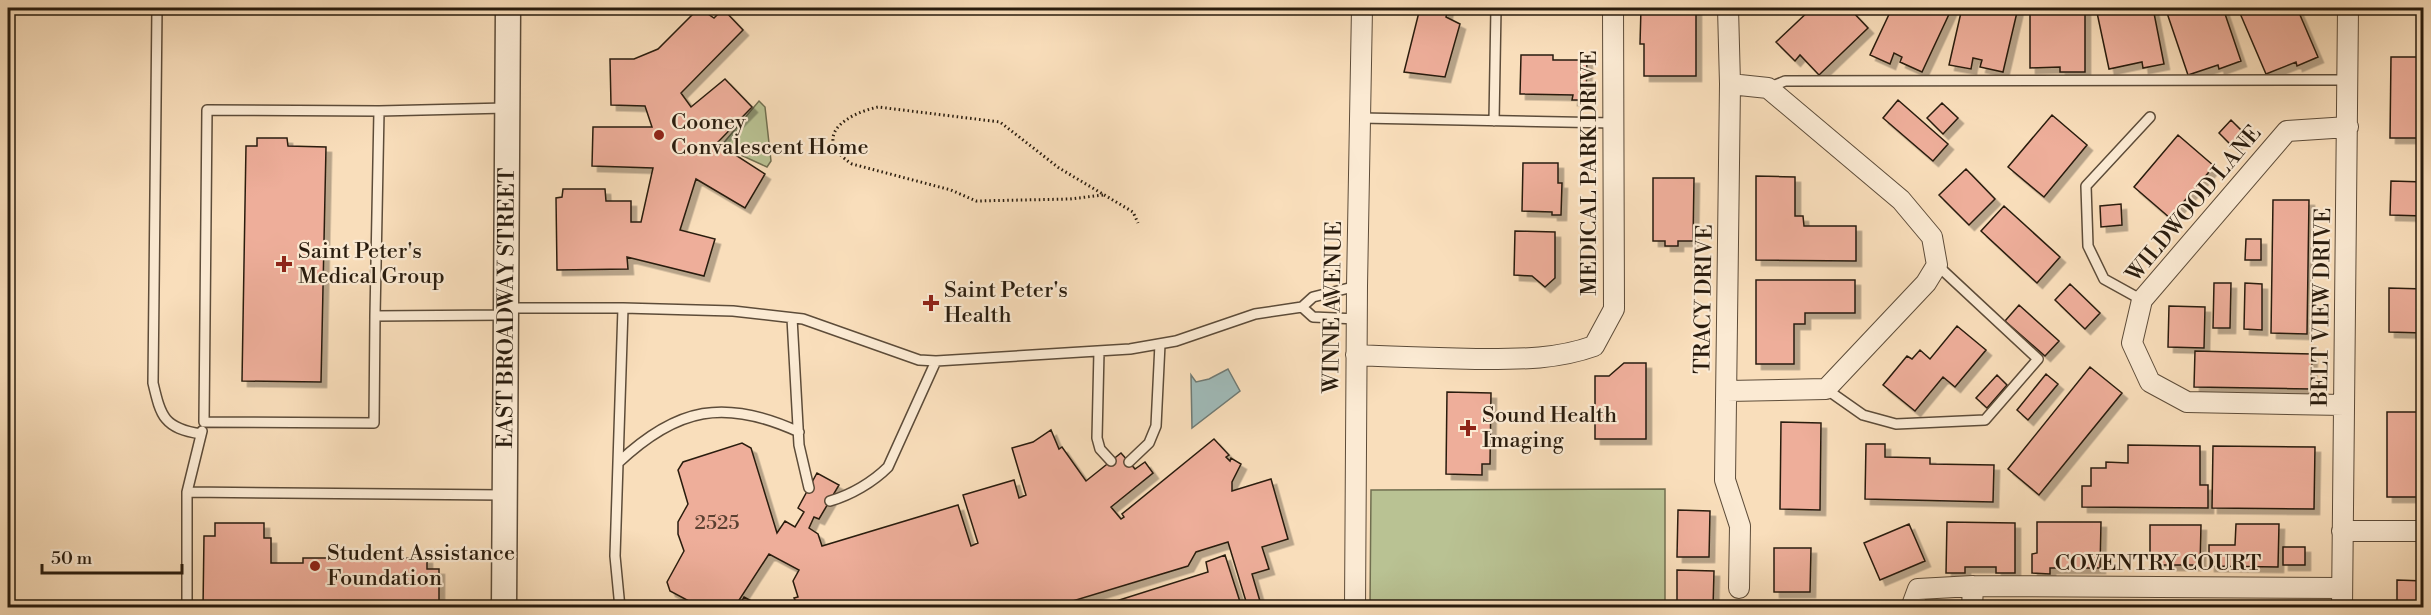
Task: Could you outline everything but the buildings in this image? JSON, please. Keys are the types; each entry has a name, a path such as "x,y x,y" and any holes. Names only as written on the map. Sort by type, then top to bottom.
{"street":[{"name":"EAST BROADWAY STREET","path":"504,608 508,8"},
{"name":"WINNE AVENUE","path":"1355,608 1356,355 1362,8"},
{"name":"MEDICAL PARK DRIVE","path":"1356,355 1527,359 1570,355 1594,346 1614,309 1613,8"},
{"name":"TRACY DRIVE","path":"1728,8 1730,84 1725,480 1740,526 1739,588"},
{"name":"BELT VIEW DRIVE","path":"2342,608 2348,8"},
{"path":"1727,391 1826,389 1926,283 1937,265 1932,237 1901,200 1768,88 1730,84"},
{"name":"WILDWOOD LANE","path":"2344,405 2187,402 2150,382 2132,343 2142,300 2287,131 2348,127"},
{"path":"2342,531 2424,531"},
{"path":"1972,608 1973,586"},
{"name":"COVENTRY COURT","path":"1911,608 1918,589 1973,586 2342,588"}],"lane":[{"path":"158,8 153,383 159,410 172,427 201,434"},
{"path":"1494,121 1496,8"},
{"path":"1768,88 1785,81 2348,80"},
{"path":"186,608 187,492 204,422 207,110 379,111 507,108"},
{"path":"204,422 374,423 379,111"},
{"path":"2142,300 2104,279 2088,246 2086,186 2150,117"},
{"path":"1360,118 1613,123"},
{"path":"1826,389 1863,415 1896,424 1984,420 2038,359 1937,265"},
{"path":"375,316 623,308 734,311 792,318 834,329 919,360 936,361 1099,351 1160,344 1176,341 1255,314 1302,308 1312,297 1329,295 1357,286"},
{"path":"620,608 615,556 623,308"},
{"path":"1302,308 1313,317 1357,319"},
{"path":"792,318 799,432 809,489"},
{"path":"1129,462 1149,443 1156,426 1160,344"},
{"path":"1099,351 1097,438 1100,449 1111,461"},
{"path":"830,501 850,494 877,478 888,467 936,361"},
{"path":"618,463 638,444 675,421 692,414 732,412 758,416 799,432"},
{"path":"187,492 505,495"}],"path":[{"path":"1103,195 1070,199 976,201 951,190 852,164 838,156 833,135 843,120 860,111 878,107 1000,122 1059,168 1133,212 1138,223"}],"green space":[{"path":"759,101 765,107 771,161 767,167 721,146"},
{"path":"1665,489 1665,607 1370,607 1371,490"}],"water":[{"path":"1228,369 1240,391 1192,428 1191,375 1196,382 1209,379"}],"waterway":[{"path":"2416,8 2424,13"}],"place":[{"name":"Cooney Convalescent Home","path":"659,135"},
{"name":"Saint Peter's Medical Group","path":"284,264"},
{"name":"Saint Peter's Health","path":"931,303"},
{"name":"Sound Health Imaging","path":"1468,428"},
{"name":"Student Assistance Foundation","path":"315,566"}]}
